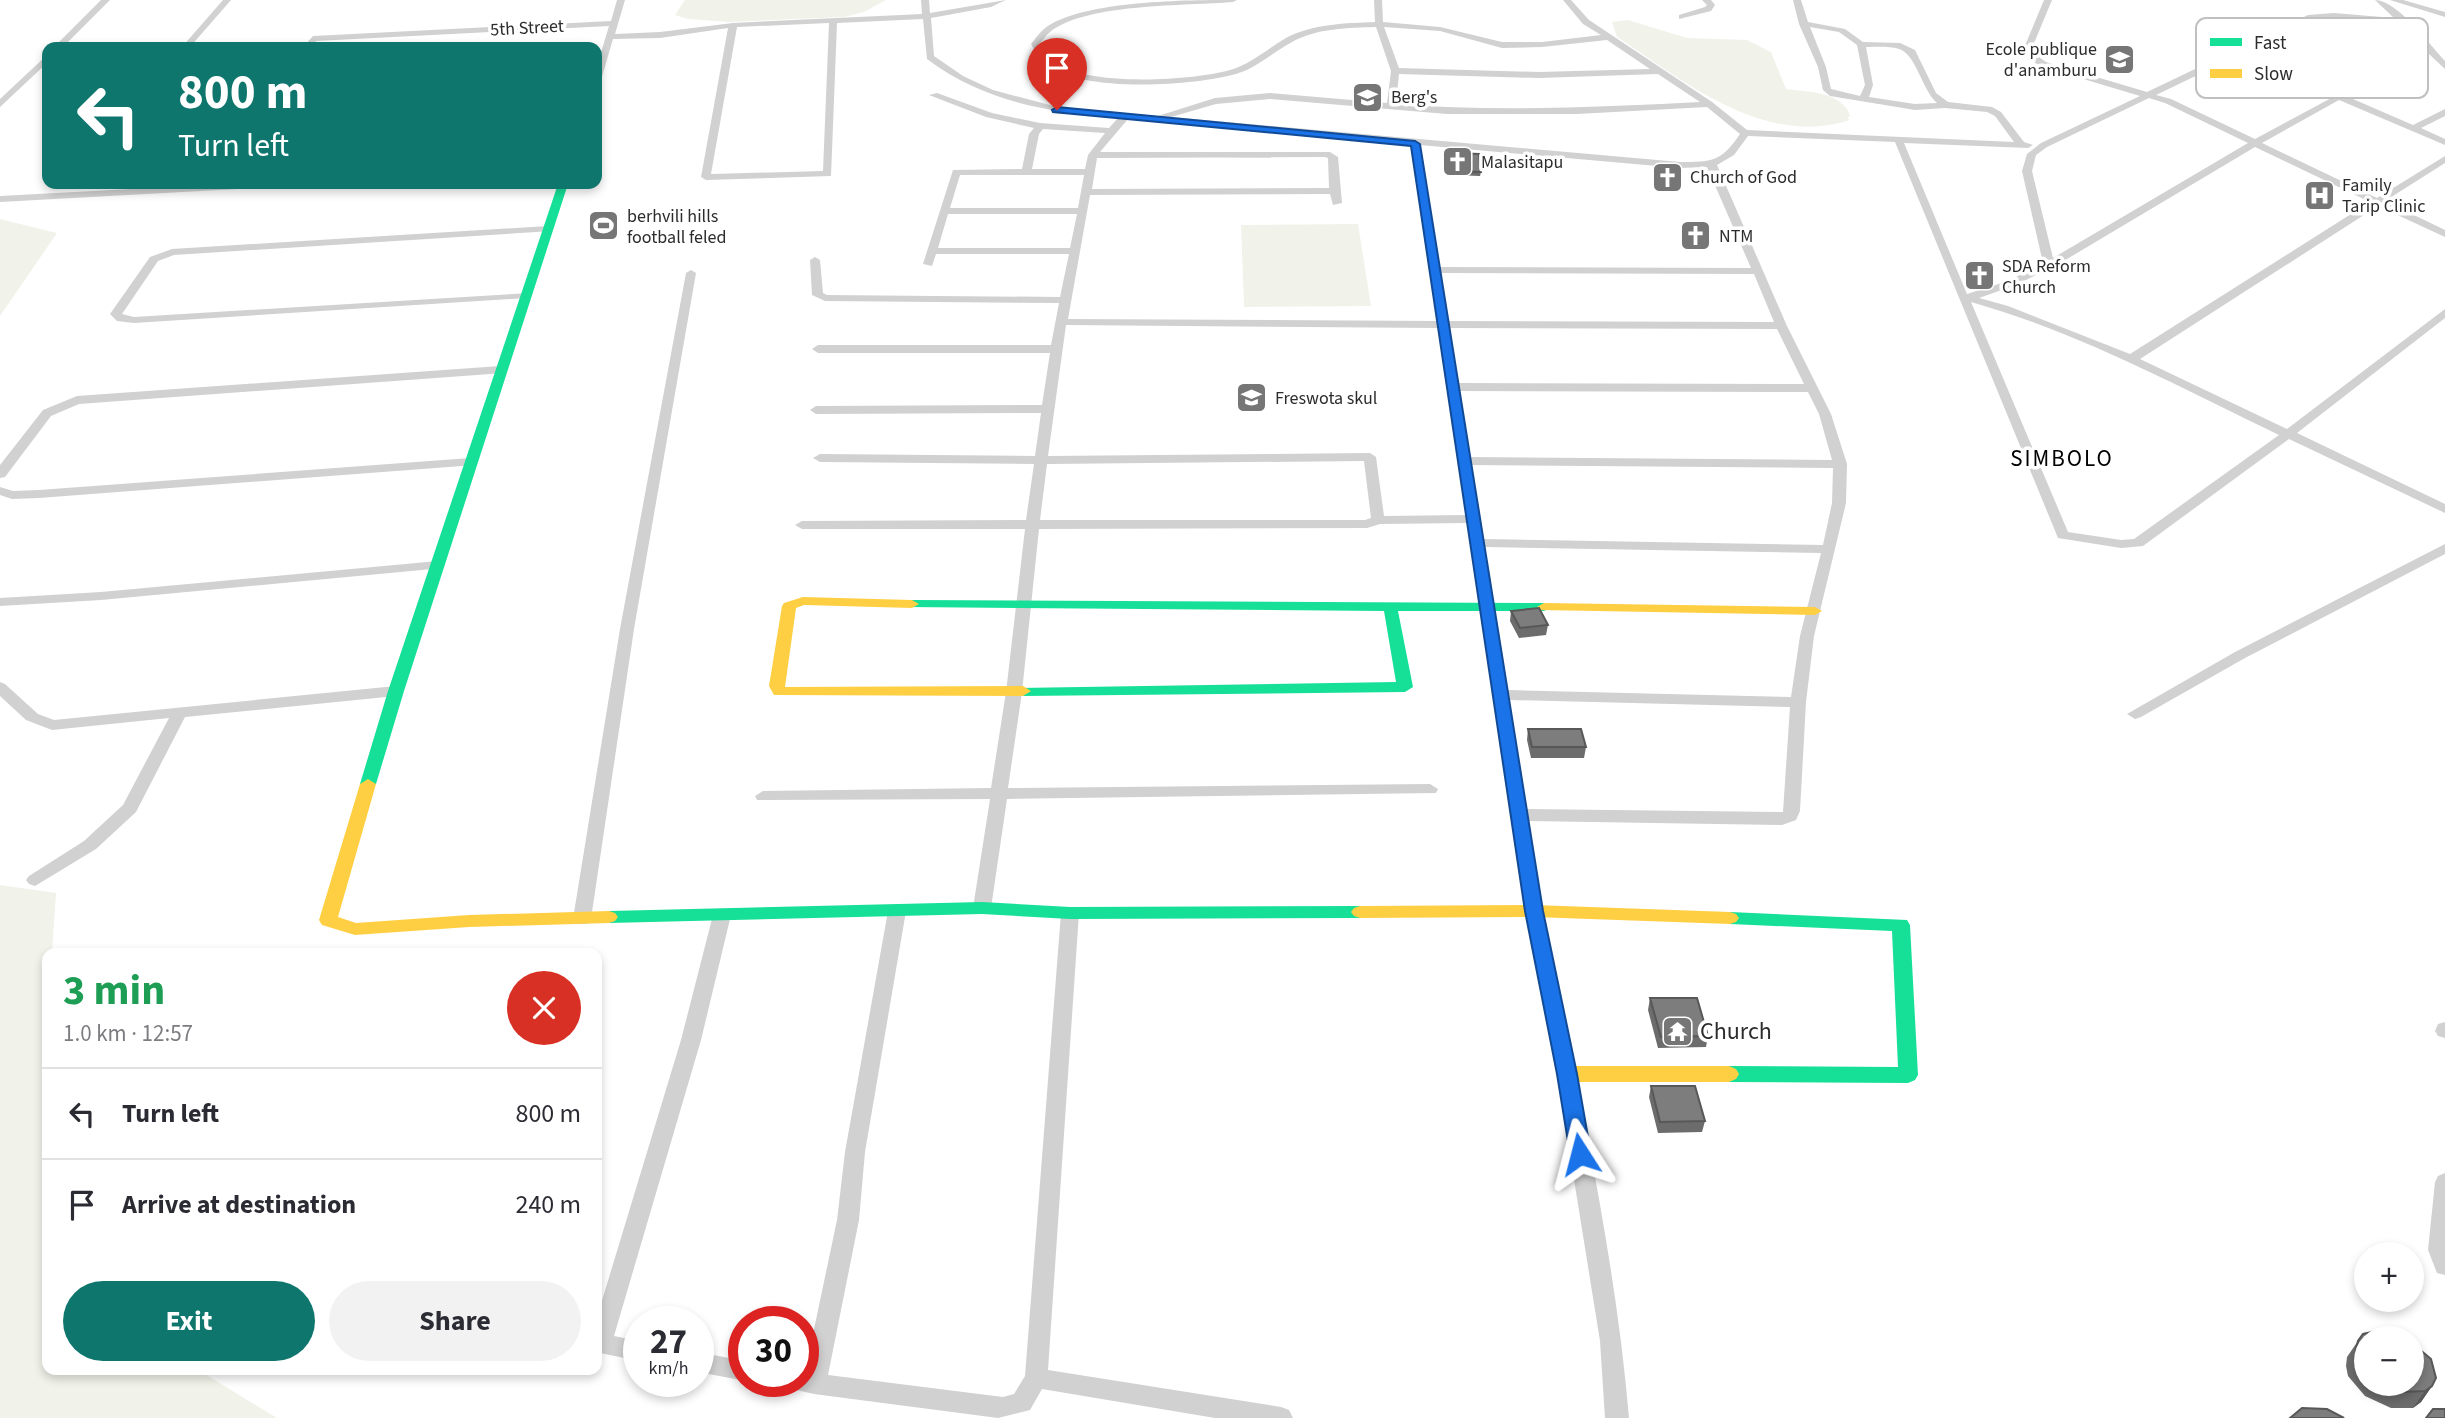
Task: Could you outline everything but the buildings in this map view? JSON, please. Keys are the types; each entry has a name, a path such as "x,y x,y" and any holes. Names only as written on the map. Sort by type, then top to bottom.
{"street":[{"path":"63,42 106,0"},
{"path":"190,42 226,0"},
{"path":"602,65 621,0"},
{"path":"925,0 930,57 954,77 1007,99 1057,110 1415,144 1680,165 1711,164 1731,156 1745,133"},
{"path":"611,37 660,35 733,25 927,16 991,5 1003,0"},
{"path":"1126,0 1144,4"},
{"path":"1233,0 1082,10 1053,24 1039,35 1036,49 1047,63 1079,75 1115,81 1191,81 1233,72 1256,63 1295,37 1334,28 1379,24 1433,28 1510,46 1608,37"},
{"path":"1378,0 1379,24 1395,71 1391,106"},
{"path":"1567,0 1586,22 1709,104 1745,133 2044,145"},
{"path":"1682,17 1708,9 1711,5 1706,0"},
{"path":"1797,0 1803,24 1825,74 1827,90 1833,94 1915,107 1945,105 1989,109 1998,114 2021,145"},
{"path":"2048,0 2028,48 2036,61 2089,79 2152,94 2445,234"},
{"path":"2379,0 2401,18"},
{"path":"2394,0 2445,15"},
{"path":"1082,10 1088,1"},
{"path":"2307,18 2325,15 2365,18"},
{"path":"733,25 706,177 828,174 833,21"},
{"name":"5th Street","path":"311,42 313,39 615,23"},
{"path":"1803,24 1832,27 1857,38 1861,44 1869,85 1864,98"},
{"path":"1861,44 1900,46 1912,52 1932,94 1945,105"},
{"path":"2428,48 2445,66"},
{"path":"0,104 42,63"},
{"path":"1395,71 1539,75 1659,71"},
{"path":"2049,264 2027,171 2032,154 2044,145 2196,72"},
{"path":"1191,81 1214,88 1217,92 1215,101"},
{"path":"934,95 989,115 1040,125 1111,131"},
{"path":"1154,120 1215,101 1270,96 1447,111 1577,111 1709,104"},
{"path":"1965,298 1998,289 2049,264 2255,142 2338,98"},
{"path":"2342,98 2445,142"},
{"path":"2414,128 2445,112"},
{"path":"982,908 1014,692 1056,349 1093,155 1124,118"},
{"path":"1027,171 1034,134 1040,125"},
{"path":"1899,141 1965,298 1981,345 2063,535 2122,544 2138,543 2288,434 2445,312"},
{"path":"1415,144 1451,387 1465,461 1471,519 1521,815 1534,911 1567,1074 1611,1342 1617,1418"},
{"path":"1093,155 1327,154 1333,157 1337,203"},
{"path":"2131,359 2376,200 2445,159"},
{"path":"1521,815 1782,819 1790,816 1793,811 1798,702 1807,636 1839,503 1840,464 1825,414 1780,326 1711,164"},
{"path":"928,264 956,172 1090,172"},
{"path":"59,195 64,189"},
{"path":"0,199 160,189"},
{"path":"561,189 396,691 328,920 355,929 469,921 982,908 1070,913 1534,911 1901,925 1908,1075 1567,1074"},
{"path":"1086,192 1334,191"},
{"path":"944,211 1083,211"},
{"path":"526,295 134,320 121,319 116,314 154,259 172,252 548,229"},
{"path":"932,251 1076,251"},
{"path":"815,260 818,295 825,298 1065,300"},
{"path":"1434,270 1758,271"},
{"path":"582,919 627,629 691,272"},
{"path":"1965,298 2004,308 2131,359 2442,504"},
{"path":"1062,322 1780,326"},
{"path":"818,349 1056,349"},
{"path":"0,474 47,413 55,407 77,400 500,370"},
{"path":"1451,387 1812,388"},
{"path":"816,410 1049,409"},
{"path":"820,458 1043,460 1370,457 1378,520"},
{"path":"1465,461 1840,464"},
{"path":"0,491 12,495 39,494 470,462"},
{"path":"802,525 1367,524 1378,520 1471,519"},
{"path":"1477,543 1827,549"},
{"path":"2135,714 2240,655 2445,548"},
{"path":"0,602 101,596 438,565"},
{"path":"1390,606 1405,687 788,694 780,692 777,686 789,606 794,602 1023,606 1390,606 1486,606 1815,611"},
{"path":"0,687 32,717 52,725 396,691"},
{"path":"1500,695 1798,702"},
{"path":"35,880 90,845 130,808 180,712"},
{"path":"763,796 1430,789"},
{"path":"819,1339 836,1287 848,1220 855,1152 897,911"},
{"path":"819,1384 1003,1408 1022,1402 1036,1378 1070,913"},
{"path":"602,1330 691,1040 722,915"},
{"path":"2445,1182 2439,1250 2445,1266"},
{"path":"602,1344 623,1348"},
{"path":"1036,1378 1281,1418"}],"shaded area":[{"path":"685,0 886,0 864,12 844,17 730,22 688,19 675,15"},
{"path":"1628,20 1687,38 1747,40 1771,52 1786,89 1832,97 1846,108 1850,116 1847,118 1850,120 1818,126 1787,125 1756,118 1726,106 1617,37 1612,22"},
{"path":"0,219 57,233 0,316"},
{"path":"1358,224 1371,306 1244,307 1241,225"},
{"path":"0,885 56,893 52,948 42,948 42,1375 206,1375 277,1418 0,1418"}],"traffic: fast":[{"path":"368,784 396,691 561,189"},
{"path":"912,604 1544,607"},
{"path":"1023,691 1405,687 1390,606"},
{"path":"609,917 982,908 1070,913 1360,912"},
{"path":"1729,1074 1908,1075 1901,925 1730,918"}],"traffic: slow":[{"path":"912,604 803,601 789,606 777,686 780,692 1023,691"},
{"path":"1544,607 1815,611"},
{"path":"368,784 328,920 355,929 469,921 609,917"},
{"path":"1360,912 1534,911 1730,918"},
{"path":"1567,1074 1729,1074"}],"place":[{"name":"Ecole publique d'anamburu","path":"2120,59"},
{"name":"Berg's","path":"1368,97"},
{"name":"Malasitapu","path":"1458,162"},
{"name":"Church of God","path":"1667,177"},
{"name":"Family Tarip Clinic","path":"2319,195"},
{"name":"berhvili hills football feled","path":"604,226"},
{"name":"NTM","path":"1696,236"},
{"name":"SDA Reform Church","path":"1979,276"},
{"name":"Freswota skul","path":"1252,398"},
{"name":"Church","path":"1677,1031"}],"district":[{"name":"SIMBOLO","path":"2062,458"}],"route":[{"path":"1057,110 1415,144 1465,461 1471,519 1521,815 1534,911 1567,1074 1580,1154"}]}
